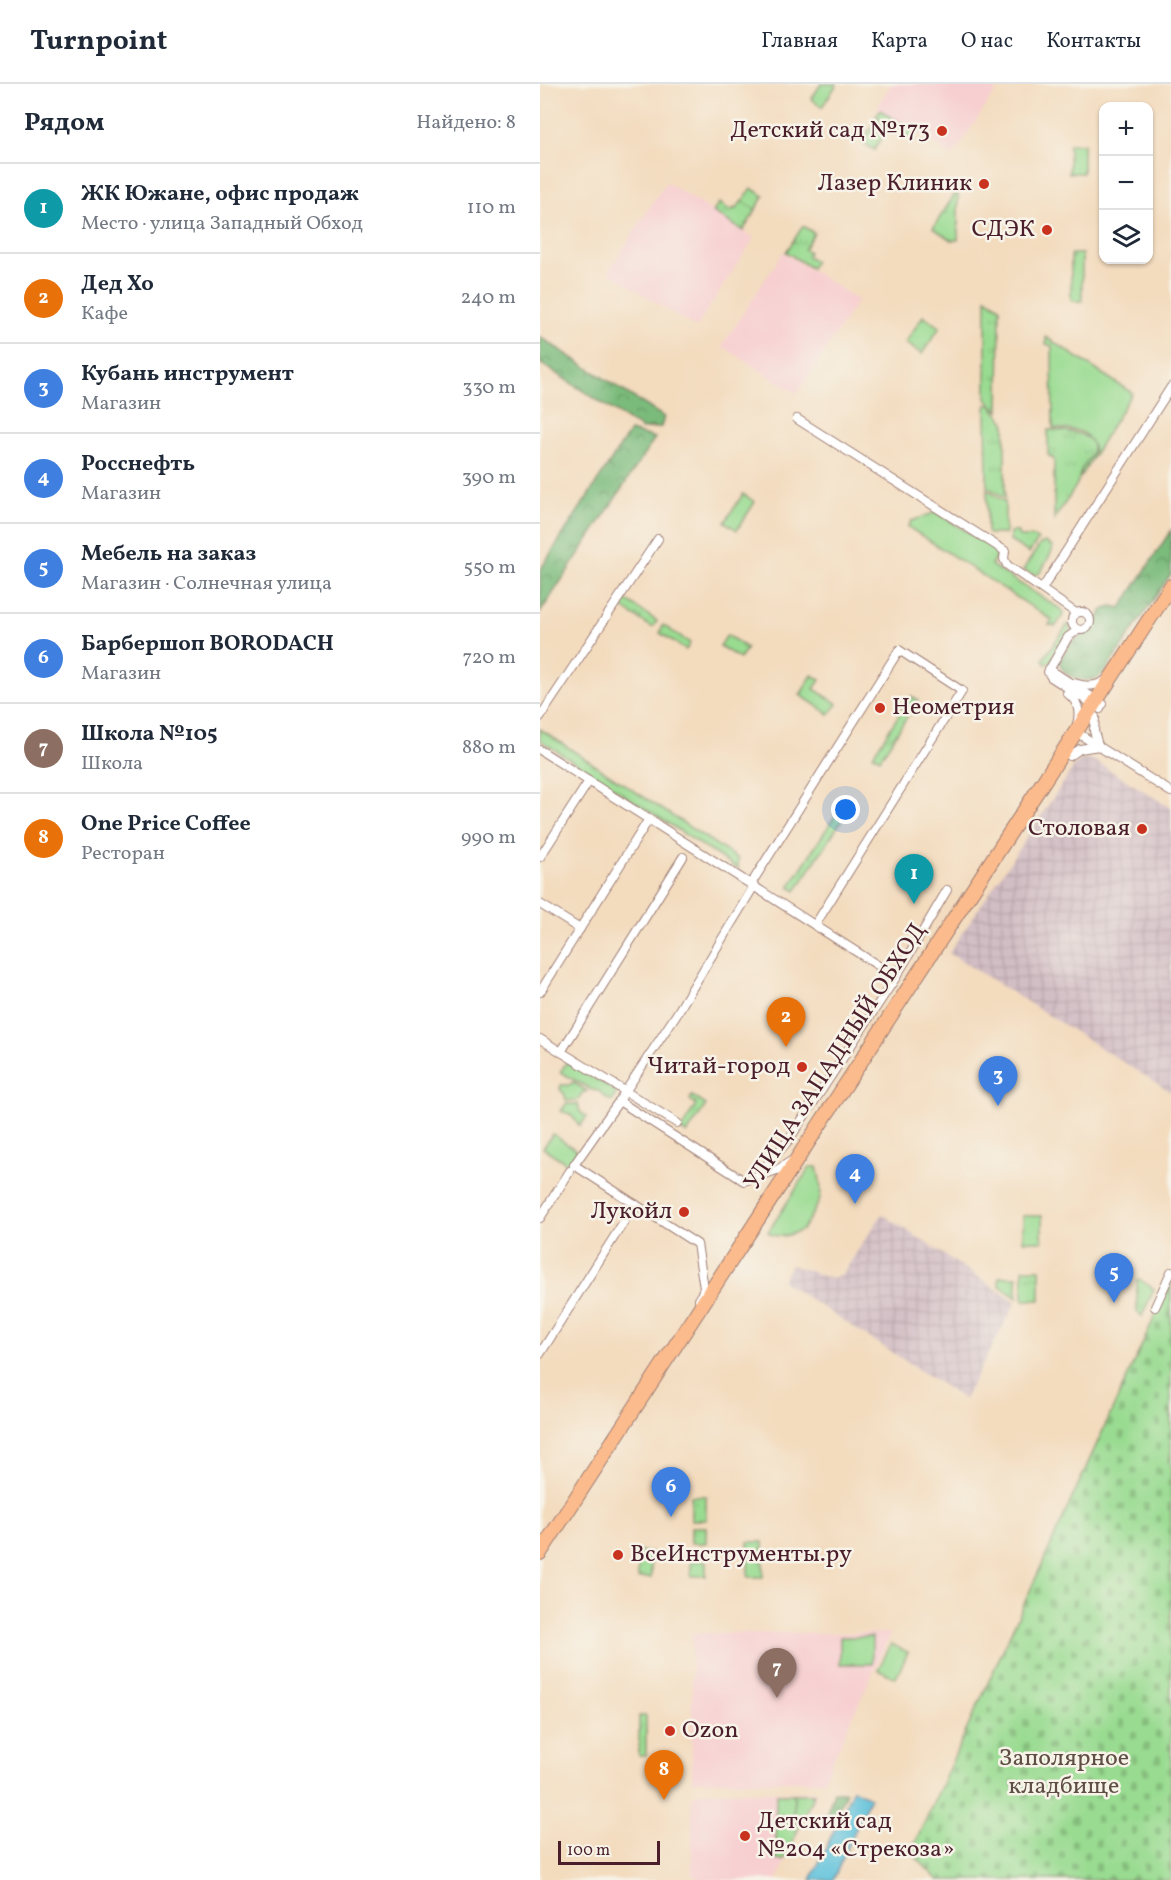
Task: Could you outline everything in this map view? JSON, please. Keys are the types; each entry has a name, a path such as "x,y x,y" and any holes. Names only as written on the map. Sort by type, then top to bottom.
{"highway":[{"name":"УЛИЦА ЗАПАДНЫЙ ОБХОД","path":"1097,707 1117,669 1171,585"},
{"name":"УЛИЦА ЗАПАДНЫЙ ОБХОД","path":"540,1552 882,1026 1171,599"},
{"name":"УЛИЦА ЗАПАДНЫЙ ОБХОД","path":"540,1564 754,1234 1070,756 1077,735"}],"street":[{"path":"1041,589 1171,387"},
{"path":"797,419 1005,550 1007,565 1076,613 1086,613 1090,621 1087,629 1078,630 1068,637 1050,673"},
{"path":"540,717 658,539"},
{"path":"1076,613 1071,621 1073,627 1078,630"},
{"path":"680,1338 704,1288 697,1244 574,1165 676,1014 899,650 962,691 815,925"},
{"path":"1050,673 1086,686 1102,683 1117,669"},
{"path":"1050,673 1097,707"},
{"path":"1050,673 1078,705 1077,735 1099,746 1171,792"},
{"path":"1070,682 1097,707"},
{"path":"1097,707 1094,731 1099,746"},
{"path":"1070,756 1080,748 1099,746"},
{"path":"540,750 896,977"},
{"path":"540,857 589,781"},
{"path":"540,992 649,819"},
{"path":"561,1052 683,857"},
{"path":"756,1177 788,1141 896,977 947,890"},
{"path":"540,904 580,929"},
{"path":"540,1039 677,1123"},
{"path":"619,1101 744,1181 786,1165 795,1158 810,1139"},
{"path":"540,1218 570,1171"},
{"path":"540,1354 635,1204"},
{"path":"1155,1307 1171,1272"}],"shaded area":[{"name":"Детский сад №173","path":"891,84 1000,84 953,156 877,107"},
{"path":"666,182 754,238 696,328 608,272"},
{"path":"783,252 858,300 797,394 722,346"},
{"path":"1089,759 1171,808 1171,1092 949,953 1075,765 1081,760"},
{"path":"882,1214 1016,1302 964,1399 782,1281 791,1265 832,1279 842,1275"},
{"path":"692,1633 891,1633 823,1781 692,1781"},
{"name":"Детский сад №204 «Стрекоза»","path":"699,1792 817,1792 777,1880 700,1880 692,1875 692,1797"}],"green space":[{"path":"821,84 837,84 822,107 811,99"},
{"path":"880,110 915,132 911,139 876,116"},
{"path":"877,119 889,127 874,150 862,142"},
{"path":"1069,144 1083,144 1083,173 1069,173"},
{"path":"751,188 764,196 755,210 742,202"},
{"path":"955,194 958,194 958,240 951,240 933,228"},
{"path":"742,201 756,210 743,231 713,212 719,203 732,211"},
{"path":"803,226 814,233 804,249 809,252 807,256 815,261 811,268 786,252"},
{"path":"1071,254 1082,254 1082,301 1071,301"},
{"path":"986,298 1000,307 999,411 986,399"},
{"path":"923,316 940,327 922,354 905,343"},
{"path":"540,337 664,417 661,427 642,429 540,363"},
{"path":"1046,337 1132,393 1080,478 1082,468 1094,451 1088,438 1079,431 1053,428 1052,346 1046,344"},
{"path":"986,405 991,405 1005,422 1005,498 987,487"},
{"path":"1048,430 1079,434 1091,441 1093,447 1077,484 1054,520 1054,459 1048,455"},
{"path":"630,431 655,438 540,613 540,570"},
{"path":"987,490 1005,502 1005,534 987,532"},
{"path":"743,494 755,502 737,530 725,522"},
{"path":"936,512 999,552 991,565 1062,610 1063,615 1056,626 1049,625 1052,620 908,527 911,521"},
{"path":"1171,530 1171,574 1104,673 1085,680 1066,673 1059,661 1071,642 1091,629 1103,610 1112,606 1121,608"},
{"path":"1010,532 1018,532 1019,537 1034,537 1038,540 1029,553 1010,541"},
{"path":"1045,542 1053,547 1040,572 1036,575 1023,570 1040,544"},
{"path":"624,599 657,621 654,626 651,627 621,607"},
{"path":"1068,624 1071,629 1050,662 1045,664 1043,659"},
{"path":"663,625 690,643 686,650 660,633"},
{"path":"727,635 747,648 740,659 720,646"},
{"path":"812,675 820,680 814,689 838,704 829,714 800,695"},
{"path":"911,696 918,700 880,759 873,755"},
{"path":"540,729 738,859 738,869 540,740"},
{"path":"844,802 851,806 796,891 789,887"},
{"path":"567,1062 617,1092 612,1101 599,1091 592,1090 560,1072"},
{"path":"573,1082 587,1091 582,1093 578,1100 566,1101 560,1089 561,1085 569,1085"},
{"path":"692,1096 706,1105 687,1134 681,1130 696,1104 690,1100"},
{"path":"566,1104 578,1104 580,1112 587,1117 580,1126 570,1114 561,1111"},
{"path":"553,1134 580,1153 571,1166 543,1148"},
{"path":"810,1167 817,1167 820,1178 821,1194 817,1207 802,1230 784,1236 776,1236 768,1232"},
{"path":"1023,1216 1042,1216 1042,1241 1023,1241"},
{"path":"1023,1269 1040,1269 1040,1300 1023,1300"},
{"path":"999,1277 1017,1277 1017,1298 999,1285"},
{"path":"1139,1279 1154,1289 1142,1316 1137,1312 1137,1280"},
{"name":"Заполярное кладбище","path":"1171,1281 1171,1880 938,1880 911,1852"},
{"path":"691,1496 706,1496 706,1520 691,1520"},
{"path":"691,1527 706,1527 706,1543 691,1543"},
{"path":"748,1542 763,1542 763,1577 748,1577"},
{"path":"638,1552 651,1552 651,1578 638,1578"},
{"path":"691,1561 706,1561 706,1576 691,1576"},
{"path":"840,1637 872,1637 872,1664 840,1664"},
{"path":"891,1644 908,1652 896,1678 878,1670"},
{"path":"639,1716 646,1716 646,1756 639,1756"},
{"path":"834,1792 846,1792 833,1820 826,1825 826,1815"},
{"path":"776,1794 794,1794 794,1820 776,1820"},
{"path":"794,1794 814,1794 802,1820 794,1820"},
{"path":"776,1823 801,1823 784,1860 776,1860"}],"water":[{"path":"853,1789 870,1797 833,1880 811,1880"}],"place":[{"name":"Детский сад №173","path":"942,131"},
{"name":"Лазер Клиник","path":"984,184"},
{"name":"СДЭК","path":"1047,230"},
{"name":"Неометрия","path":"880,708"},
{"name":"Столовая","path":"1142,829"},
{"name":"ЖК Южане, офис продаж","path":"914,904"},
{"name":"Дед Хо","path":"786,1047"},
{"name":"Читай-город","path":"802,1067"},
{"name":"Кубань инструмент","path":"998,1106"},
{"name":"Росснефть","path":"855,1204"},
{"name":"Лукойл","path":"684,1212"},
{"name":"Мебель на заказ","path":"1114,1303"},
{"name":"Барбершоп BORODACH","path":"671,1517"},
{"name":"ВсеИнструменты.ру","path":"618,1555"},
{"name":"Школа №105","path":"777,1698"},
{"name":"Ozon","path":"670,1731"},
{"name":"One Price Coffee","path":"664,1800"},
{"name":"Детский сад №204 «Стрекоза»","path":"745,1836"}]}
